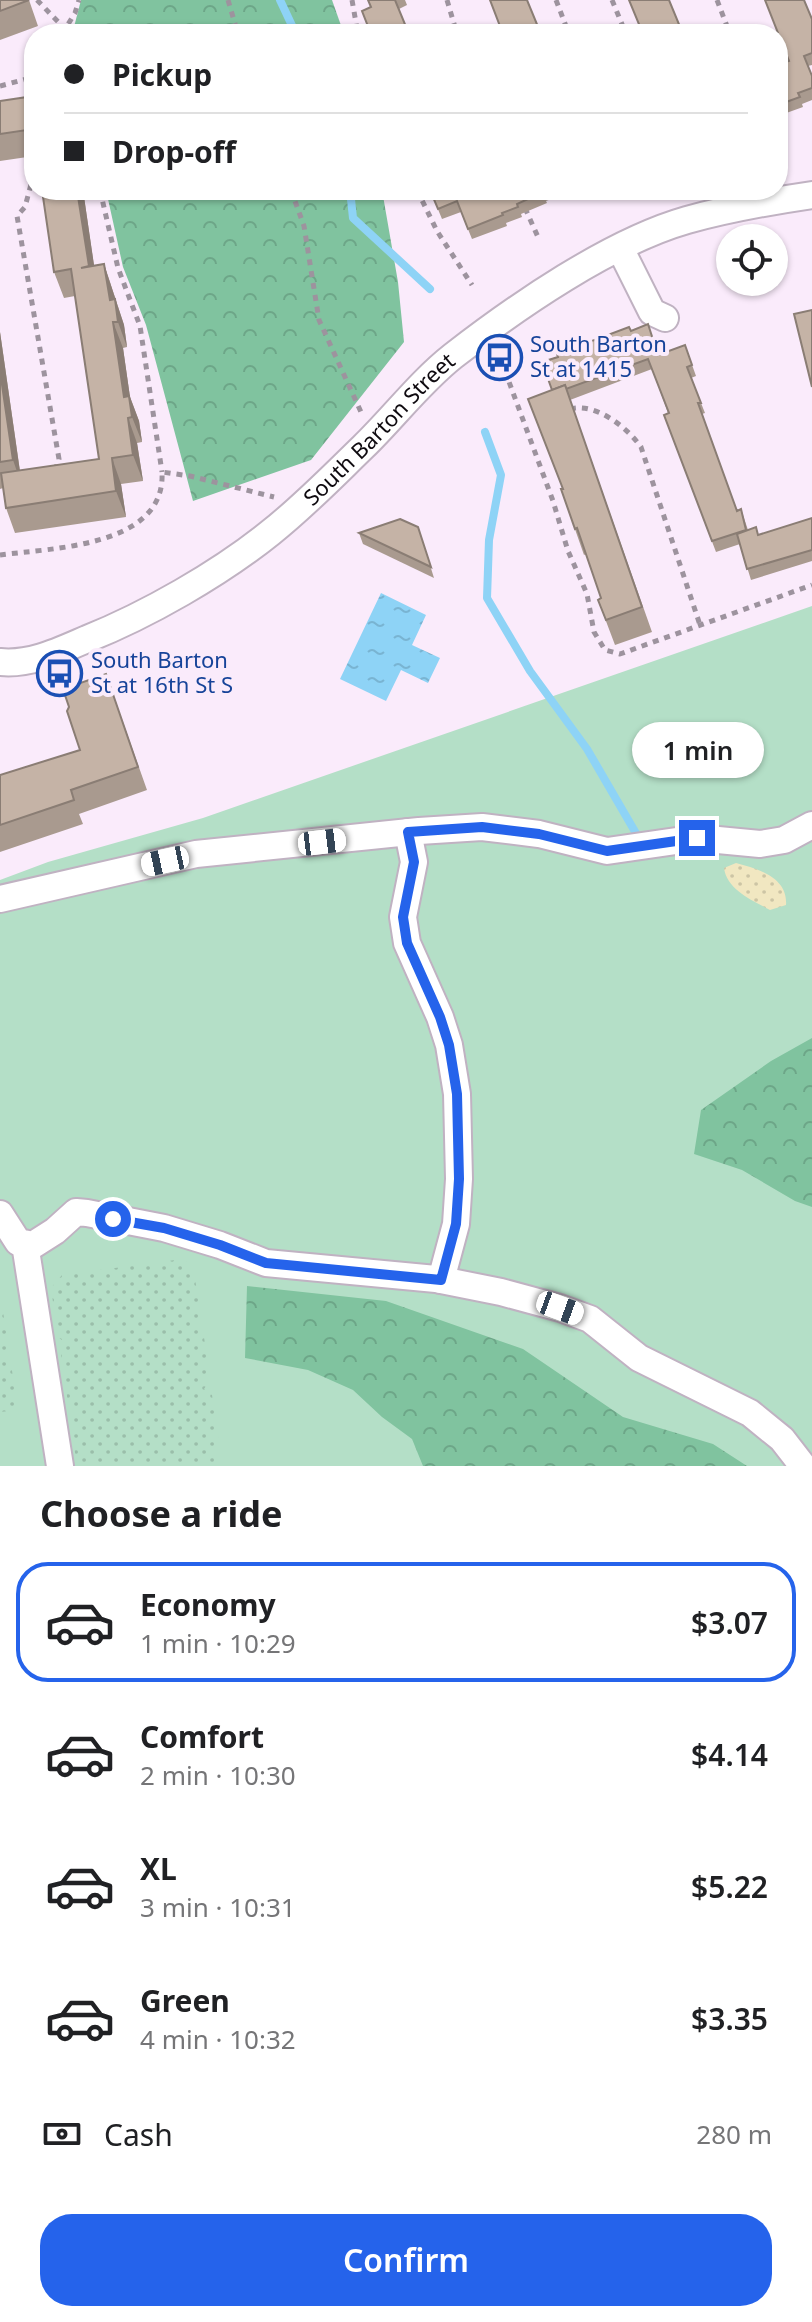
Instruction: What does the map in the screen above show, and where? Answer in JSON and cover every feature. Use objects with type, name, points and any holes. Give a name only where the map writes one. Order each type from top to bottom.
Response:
[{"type":"street","name":"South Barton Street","points":[[788,198],[812,195]]},
{"type":"street","name":"South Barton Street","points":[[0,662],[18,663],[44,657],[114,629],[205,577],[270,533],[364,446],[450,358],[527,302],[620,248],[686,220],[778,200]]},
{"type":"street","points":[[620,248],[652,312],[665,318]]},
{"type":"street","points":[[0,899],[196,854],[408,832],[482,827],[539,834],[607,851],[697,838],[760,844],[784,840],[812,825]]},
{"type":"street","points":[[408,832],[414,862],[403,917],[407,943],[440,1017],[449,1045],[457,1094],[459,1179],[456,1224],[441,1280]]},
{"type":"street","points":[[0,1214],[18,1242],[25,1244],[33,1245],[76,1212],[87,1213],[164,1228],[266,1263],[441,1280],[501,1292],[590,1319],[639,1358],[750,1413],[782,1439],[803,1466]]},
{"type":"street","points":[[25,1244],[60,1466]]},
{"type":"path","points":[[37,0],[57,24]]},
{"type":"path","points":[[69,24],[79,0]]},
{"type":"path","points":[[228,0],[235,24]]},
{"type":"path","points":[[352,0],[356,24]]},
{"type":"path","points":[[447,0],[454,24]]},
{"type":"path","points":[[556,0],[565,24]]},
{"type":"path","points":[[612,0],[622,24]]},
{"type":"path","points":[[717,0],[726,24]]},
{"type":"path","points":[[0,86],[24,80]]},
{"type":"path","points":[[27,200],[17,216],[59,459],[53,477]]},
{"type":"path","points":[[0,555],[101,541],[122,533],[155,504],[163,487],[140,326],[118,268],[102,200]]},
{"type":"path","points":[[295,200],[304,226],[319,320],[362,413]]},
{"type":"path","points":[[422,200],[437,231],[472,285]]},
{"type":"path","points":[[523,202],[538,237]]},
{"type":"path","points":[[505,371],[568,551],[587,594],[594,632],[605,650],[620,654],[812,585]]},
{"type":"path","points":[[566,411],[579,406],[595,410],[633,435],[641,447],[700,625]]},
{"type":"path","points":[[522,415],[534,410]]},
{"type":"path","points":[[162,472],[275,497]]},
{"type":"green space","points":[[81,0],[332,0],[340,24],[75,24]]},
{"type":"green space","points":[[108,200],[384,200],[398,282],[404,342],[311,460],[193,501],[146,325],[123,267]]},
{"type":"green space","points":[[812,606],[812,1466],[0,1466],[0,880],[48,862],[203,818]]},
{"type":"green space","points":[[812,1038],[812,1207],[795,1201],[742,1170],[694,1154],[701,1110],[771,1061]]},
{"type":"green space","points":[[183,1259],[193,1267],[201,1315],[195,1324],[203,1330],[210,1380],[204,1389],[212,1395],[219,1443],[213,1453],[222,1459],[223,1466],[77,1466],[70,1419],[76,1409],[68,1403],[61,1354],[67,1344],[58,1337],[51,1288],[62,1275]]},
{"type":"green space","points":[[247,1286],[386,1301],[523,1349],[623,1417],[713,1444],[747,1466],[423,1466],[412,1439],[353,1390],[308,1370],[245,1358]]},
{"type":"green space","points":[[0,1292],[18,1410],[0,1412]]},
{"type":"sand","points":[[736,863],[777,881],[786,905],[770,910],[735,888],[724,868]]},
{"type":"water","points":[[381,593],[426,615],[412,645],[440,658],[428,683],[401,670],[386,701],[340,679]]},
{"type":"building","points":[[0,0],[29,0],[0,11]]},
{"type":"building","points":[[368,0],[395,0],[405,24],[367,24],[362,11],[371,7]]},
{"type":"building","points":[[490,0],[527,0],[537,24],[499,24]]},
{"type":"building","points":[[629,0],[669,0],[679,24],[639,24]]},
{"type":"building","points":[[765,0],[804,0],[812,19],[812,53],[804,56],[812,76],[812,88],[798,93],[800,97],[788,101],[788,24],[774,24]]},
{"type":"building","points":[[24,97],[24,130],[0,134],[0,101]]},
{"type":"building","points":[[43,200],[79,200],[89,266],[81,268],[104,264],[110,300],[115,299],[118,322],[113,322],[124,397],[129,396],[132,417],[128,418],[133,455],[112,458],[116,491],[6,508],[1,473],[99,459],[71,269],[54,272]]},
{"type":"building","points":[[434,200],[526,200],[503,215],[468,229],[457,201],[438,209]]},
{"type":"building","points":[[812,310],[812,387],[794,314]]},
{"type":"building","points":[[648,324],[658,355],[685,345],[692,365],[687,367],[701,403],[698,403],[737,511],[741,509],[746,530],[712,541],[664,415],[669,413],[648,359],[566,389],[565,385],[552,390],[542,362],[629,327],[631,331]]},
{"type":"building","points":[[0,371],[13,460],[0,462]]},
{"type":"building","points":[[565,385],[642,607],[606,620],[577,528],[528,399]]},
{"type":"building","points":[[812,518],[812,550],[747,569],[737,534],[756,527],[758,535]]},
{"type":"building","points":[[400,519],[418,527],[431,567],[359,533]]},
{"type":"building","points":[[106,674],[138,767],[71,790],[74,800],[0,825],[0,775],[80,750],[63,689]]},
{"type":"waterway","points":[[280,0],[291,24]]},
{"type":"waterway","points":[[351,200],[353,218],[430,289]]},
{"type":"waterway","points":[[485,432],[501,475],[489,540],[487,598],[530,671],[587,749],[637,835]]},
{"type":"place","name":"South Barton St at 1415","points":[[499,357]]},
{"type":"place","name":"South Barton St at 16th St S","points":[[60,673]]},
{"type":"route","points":[[113,1219],[164,1228],[266,1263],[441,1280],[456,1224],[459,1179],[457,1094],[449,1045],[440,1017],[407,943],[403,917],[414,862],[408,832],[482,827],[539,834],[607,851],[697,838]]}]
